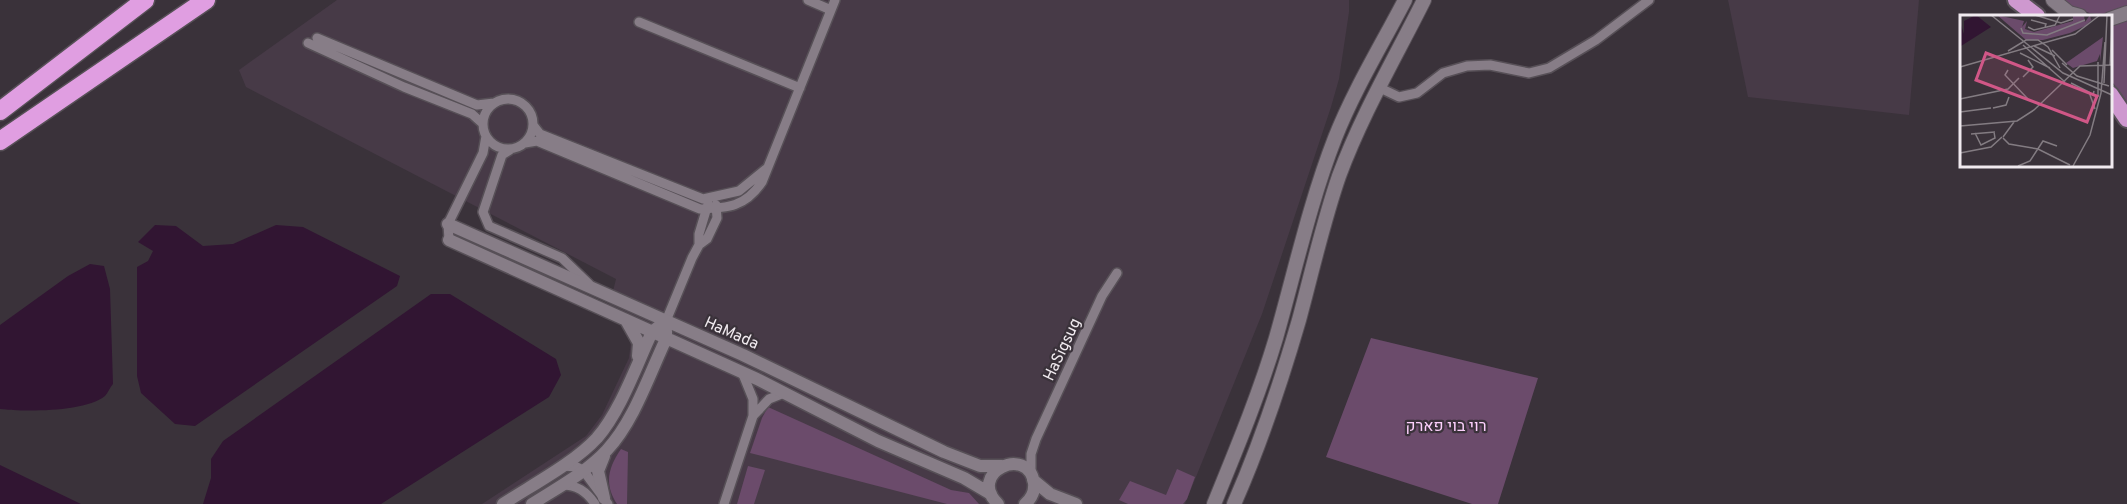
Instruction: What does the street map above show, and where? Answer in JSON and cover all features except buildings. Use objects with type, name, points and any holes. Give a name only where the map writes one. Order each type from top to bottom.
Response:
[{"type":"highway","points":[[0,102],[125,0]]},
{"type":"highway","points":[[0,111],[145,0]]},
{"type":"highway","points":[[0,142],[187,0]]},
{"type":"highway","points":[[0,142],[206,0]]},
{"type":"highway","points":[[2016,0],[2036,15]]},
{"type":"highway","points":[[2112,97],[2127,119]]},
{"type":"main road","points":[[1234,504],[1252,460],[1291,345],[1338,178],[1356,132],[1424,0]]},
{"type":"main road","points":[[1413,21],[1430,0]]},
{"type":"main road","points":[[2053,0],[2069,13],[2076,15]]},
{"type":"main road","points":[[1214,504],[1268,361],[1331,149],[1351,100],[1401,4]]},
{"type":"main road","points":[[2112,18],[2127,13]]},
{"type":"street","points":[[808,0],[831,10]]},
{"type":"street","points":[[593,288],[562,258],[489,226],[483,212],[502,155],[525,143],[537,141],[700,209],[743,202],[756,190],[768,168],[835,0]]},
{"type":"street","points":[[1378,87],[1399,97],[1417,93],[1443,73],[1467,66],[1490,65],[1529,73],[1549,68],[1596,40],[1649,0]]},
{"type":"street","points":[[639,22],[800,88]]},
{"type":"street","points":[[510,150],[493,145],[486,136],[482,123],[472,114],[404,87],[313,40],[477,105],[510,99],[518,101],[530,112],[533,125],[540,134],[703,199],[739,191],[768,168]]},
{"type":"street","points":[[482,123],[488,109],[494,103]]},
{"type":"street","points":[[525,143],[533,125]]},
{"type":"street","points":[[449,240],[448,224],[483,153],[486,136]]},
{"type":"street","points":[[603,502],[598,471],[606,452],[628,420],[666,339],[666,321],[699,245],[699,234],[706,208],[712,197]]},
{"type":"street","points":[[699,245],[707,239],[717,218],[717,208],[712,197]]},
{"type":"street","name":"HaMada","points":[[448,224],[743,355],[944,452],[980,466],[1007,465]]},
{"type":"street","name":"HaMada","points":[[449,240],[742,372],[878,441],[964,478],[994,500]]},
{"type":"street","name":"HaSigsug","points":[[1032,477],[1031,454],[1036,439],[1102,296],[1117,273]]},
{"type":"street","points":[[625,319],[639,343],[637,364]]},
{"type":"street","points":[[503,504],[586,449],[604,429],[611,419],[652,332],[666,321]]},
{"type":"street","points":[[653,366],[668,351],[683,346]]},
{"type":"street","points":[[724,504],[753,416],[753,399],[742,372]]},
{"type":"street","points":[[753,416],[769,399],[784,393]]},
{"type":"street","name":"HaSigsug","points":[[1007,465],[1025,454],[1036,439]]},
{"type":"street","points":[[532,504],[606,452]]},
{"type":"street","points":[[994,500],[989,488],[992,475],[1007,465],[1022,466],[1050,494],[1076,504]]},
{"type":"street","points":[[561,466],[583,470],[603,502]]},
{"type":"street","points":[[1025,504],[1034,492],[1032,477]]},
{"type":"street","points":[[562,485],[582,489],[603,502]]},
{"type":"shaded area","points":[[337,0],[1349,0],[1349,12],[1339,79],[1331,107],[1262,314],[1185,504],[482,504],[586,436],[602,415],[629,358],[631,341],[623,325],[607,316],[616,279],[246,87],[239,70]]},
{"type":"shaded area","points":[[1728,0],[1919,0],[1909,115],[1748,97]]},
{"type":"shaded area","points":[[155,225],[176,226],[203,246],[233,244],[276,225],[303,227],[400,276],[397,286],[195,426],[175,424],[141,393],[137,376],[137,267],[148,261],[153,251],[138,242]]},
{"type":"shaded area","points":[[90,264],[104,266],[110,289],[113,384],[105,396],[84,405],[54,410],[0,409],[0,325],[68,276]]},
{"type":"shaded area","points":[[431,294],[450,294],[556,359],[561,375],[549,397],[381,504],[203,504],[211,478],[211,459],[223,441]]},
{"type":"shaded area","points":[[0,465],[81,504],[0,504]]},
{"type":"green space","points":[[2061,0],[2127,0],[2127,8],[2109,13],[2092,13],[2076,9]]},
{"type":"green space","points":[[2127,19],[2127,103],[2112,81],[2112,23]]},
{"type":"green space","name":"רוי בוי פארק","points":[[1371,338],[1538,378],[1498,504],[1472,504],[1326,457]]},
{"type":"green space","points":[[768,407],[951,490],[969,493],[979,504],[947,504],[750,453]]},
{"type":"green space","points":[[621,449],[628,452],[627,504],[617,504],[609,483],[613,463]]},
{"type":"green space","points":[[748,466],[765,470],[754,504],[737,504]]},
{"type":"green space","points":[[1177,469],[1195,477],[1183,504],[1128,504],[1119,500],[1130,481],[1166,495]]}]
